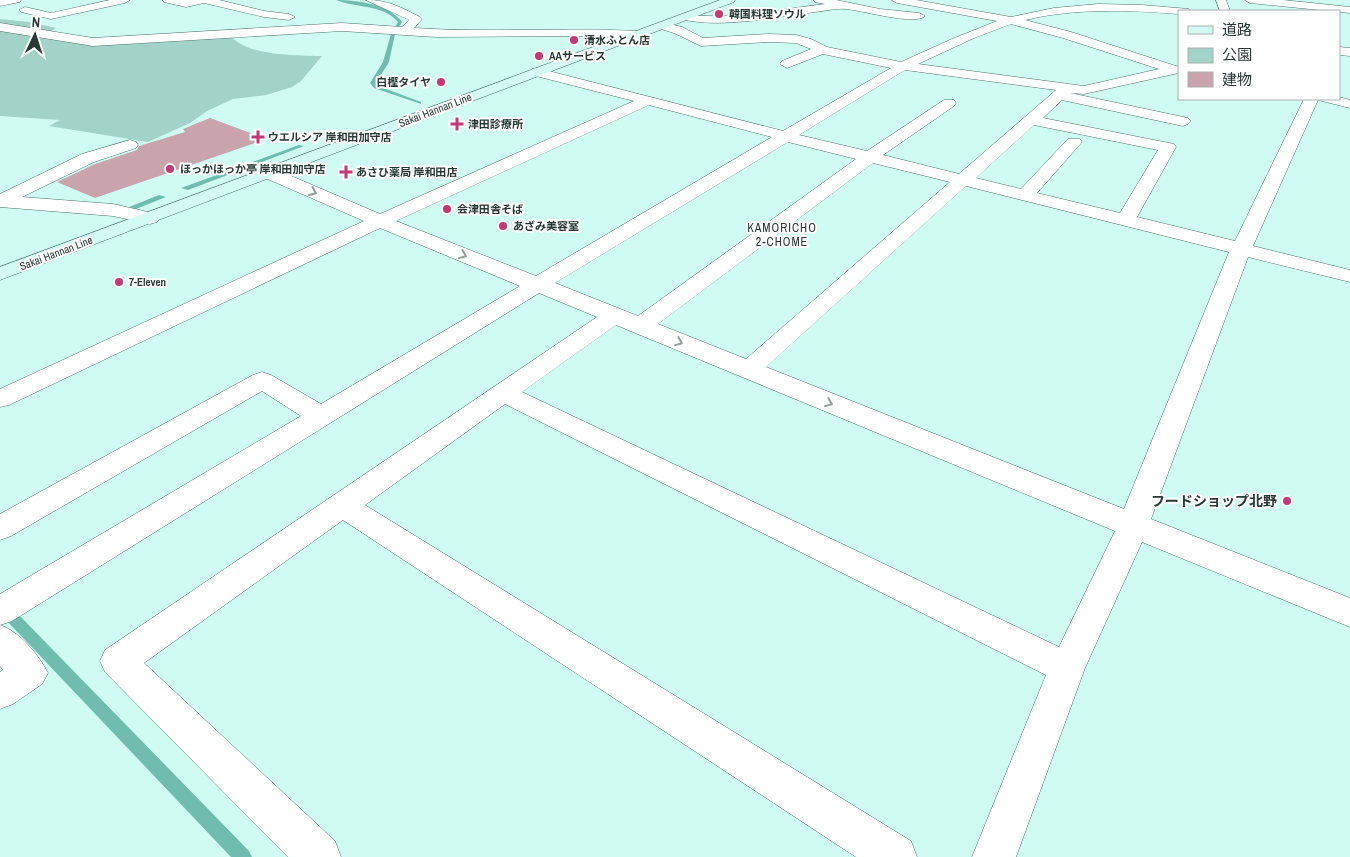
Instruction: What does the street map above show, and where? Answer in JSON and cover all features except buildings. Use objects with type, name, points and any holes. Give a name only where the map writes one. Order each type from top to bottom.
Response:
[{"type":"main road","name":"Sakai Hannan Line","points":[[0,274],[730,0]]},
{"type":"street","points":[[0,3],[16,0]]},
{"type":"street","points":[[26,10],[51,16],[125,0]]},
{"type":"street","points":[[168,0],[186,4],[204,0],[264,14],[303,18]]},
{"type":"street","points":[[370,0],[388,5],[416,19],[405,31]]},
{"type":"street","points":[[819,0],[897,14],[1009,21]]},
{"type":"street","points":[[897,0],[1009,21],[1067,35],[1176,70]]},
{"type":"street","points":[[1250,0],[1306,10]]},
{"type":"street","points":[[0,10],[11,13],[52,4]]},
{"type":"street","points":[[685,17],[701,20],[723,19],[844,6]]},
{"type":"street","points":[[0,611],[537,285],[903,66],[960,39],[1009,21],[1044,13],[1112,7],[1178,10]]},
{"type":"street","points":[[662,26],[678,30],[701,42],[782,38],[807,42],[823,50],[903,66],[1062,92],[1183,121]]},
{"type":"street","points":[[0,28],[94,42],[342,27],[499,34],[586,32],[637,35]]},
{"type":"street","points":[[750,53],[782,38]]},
{"type":"street","points":[[796,62],[807,54],[823,50]]},
{"type":"street","points":[[748,370],[1062,92],[1084,90],[1176,70]]},
{"type":"street","points":[[537,72],[785,136],[1026,194],[1350,276]]},
{"type":"street","points":[[0,399],[380,221],[649,100]]},
{"type":"street","points":[[994,857],[1067,668],[1133,526],[1241,249],[1311,100]]},
{"type":"street","points":[[319,857],[118,660],[503,392],[627,321],[949,103]]},
{"type":"street","points":[[1031,120],[1168,147],[1126,219]]},
{"type":"street","points":[[1026,194],[1074,142]]},
{"type":"street","points":[[0,201],[88,158],[130,145]]},
{"type":"street","points":[[269,173],[537,285],[1350,613]]},
{"type":"street","points":[[0,201],[113,210],[150,218]]},
{"type":"street","points":[[0,528],[262,380],[321,416]]},
{"type":"street","points":[[503,392],[1067,668]]},
{"type":"street","points":[[342,505],[896,857]]},
{"type":"street","points":[[0,640],[29,673],[0,692]]},
{"type":"green space","points":[[0,19],[29,22],[56,28],[50,32],[86,43],[235,33],[233,38],[240,44],[250,48],[288,55],[322,56],[301,81],[292,87],[266,95],[233,99],[207,111],[190,123],[148,142],[49,126],[60,120],[0,116]]},
{"type":"waterway","points":[[338,0],[390,13],[400,22],[395,29]]},
{"type":"waterway","points":[[393,34],[386,62],[373,83],[376,87],[419,103]]},
{"type":"waterway","points":[[185,188],[301,146]]},
{"type":"waterway","points":[[133,207],[162,197]]},
{"type":"waterway","points":[[12,617],[243,857]]},
{"type":"place","name":"韓国料理ソウル","points":[[719,14]]},
{"type":"place","name":"清水ふとん店","points":[[574,40]]},
{"type":"place","name":"AAサービス","points":[[539,56]]},
{"type":"place","name":"白樫タイヤ","points":[[441,82]]},
{"type":"place","name":"津田診療所","points":[[457,124]]},
{"type":"place","name":"ウエルシア 岸和田加守店","points":[[258,137]]},
{"type":"place","name":"ほっかほっか亭 岸和田加守店","points":[[170,169]]},
{"type":"place","name":"あさひ薬局 岸和田店","points":[[346,172]]},
{"type":"place","name":"会津田舎そば","points":[[447,209]]},
{"type":"place","name":"あざみ美容室","points":[[503,226]]},
{"type":"place","name":"7-Eleven","points":[[119,282]]},
{"type":"place","name":"フードショップ北野","points":[[1287,501]]},
{"type":"district","name":"KAMORICHO 2-CHOME","points":[[782,235]]}]
